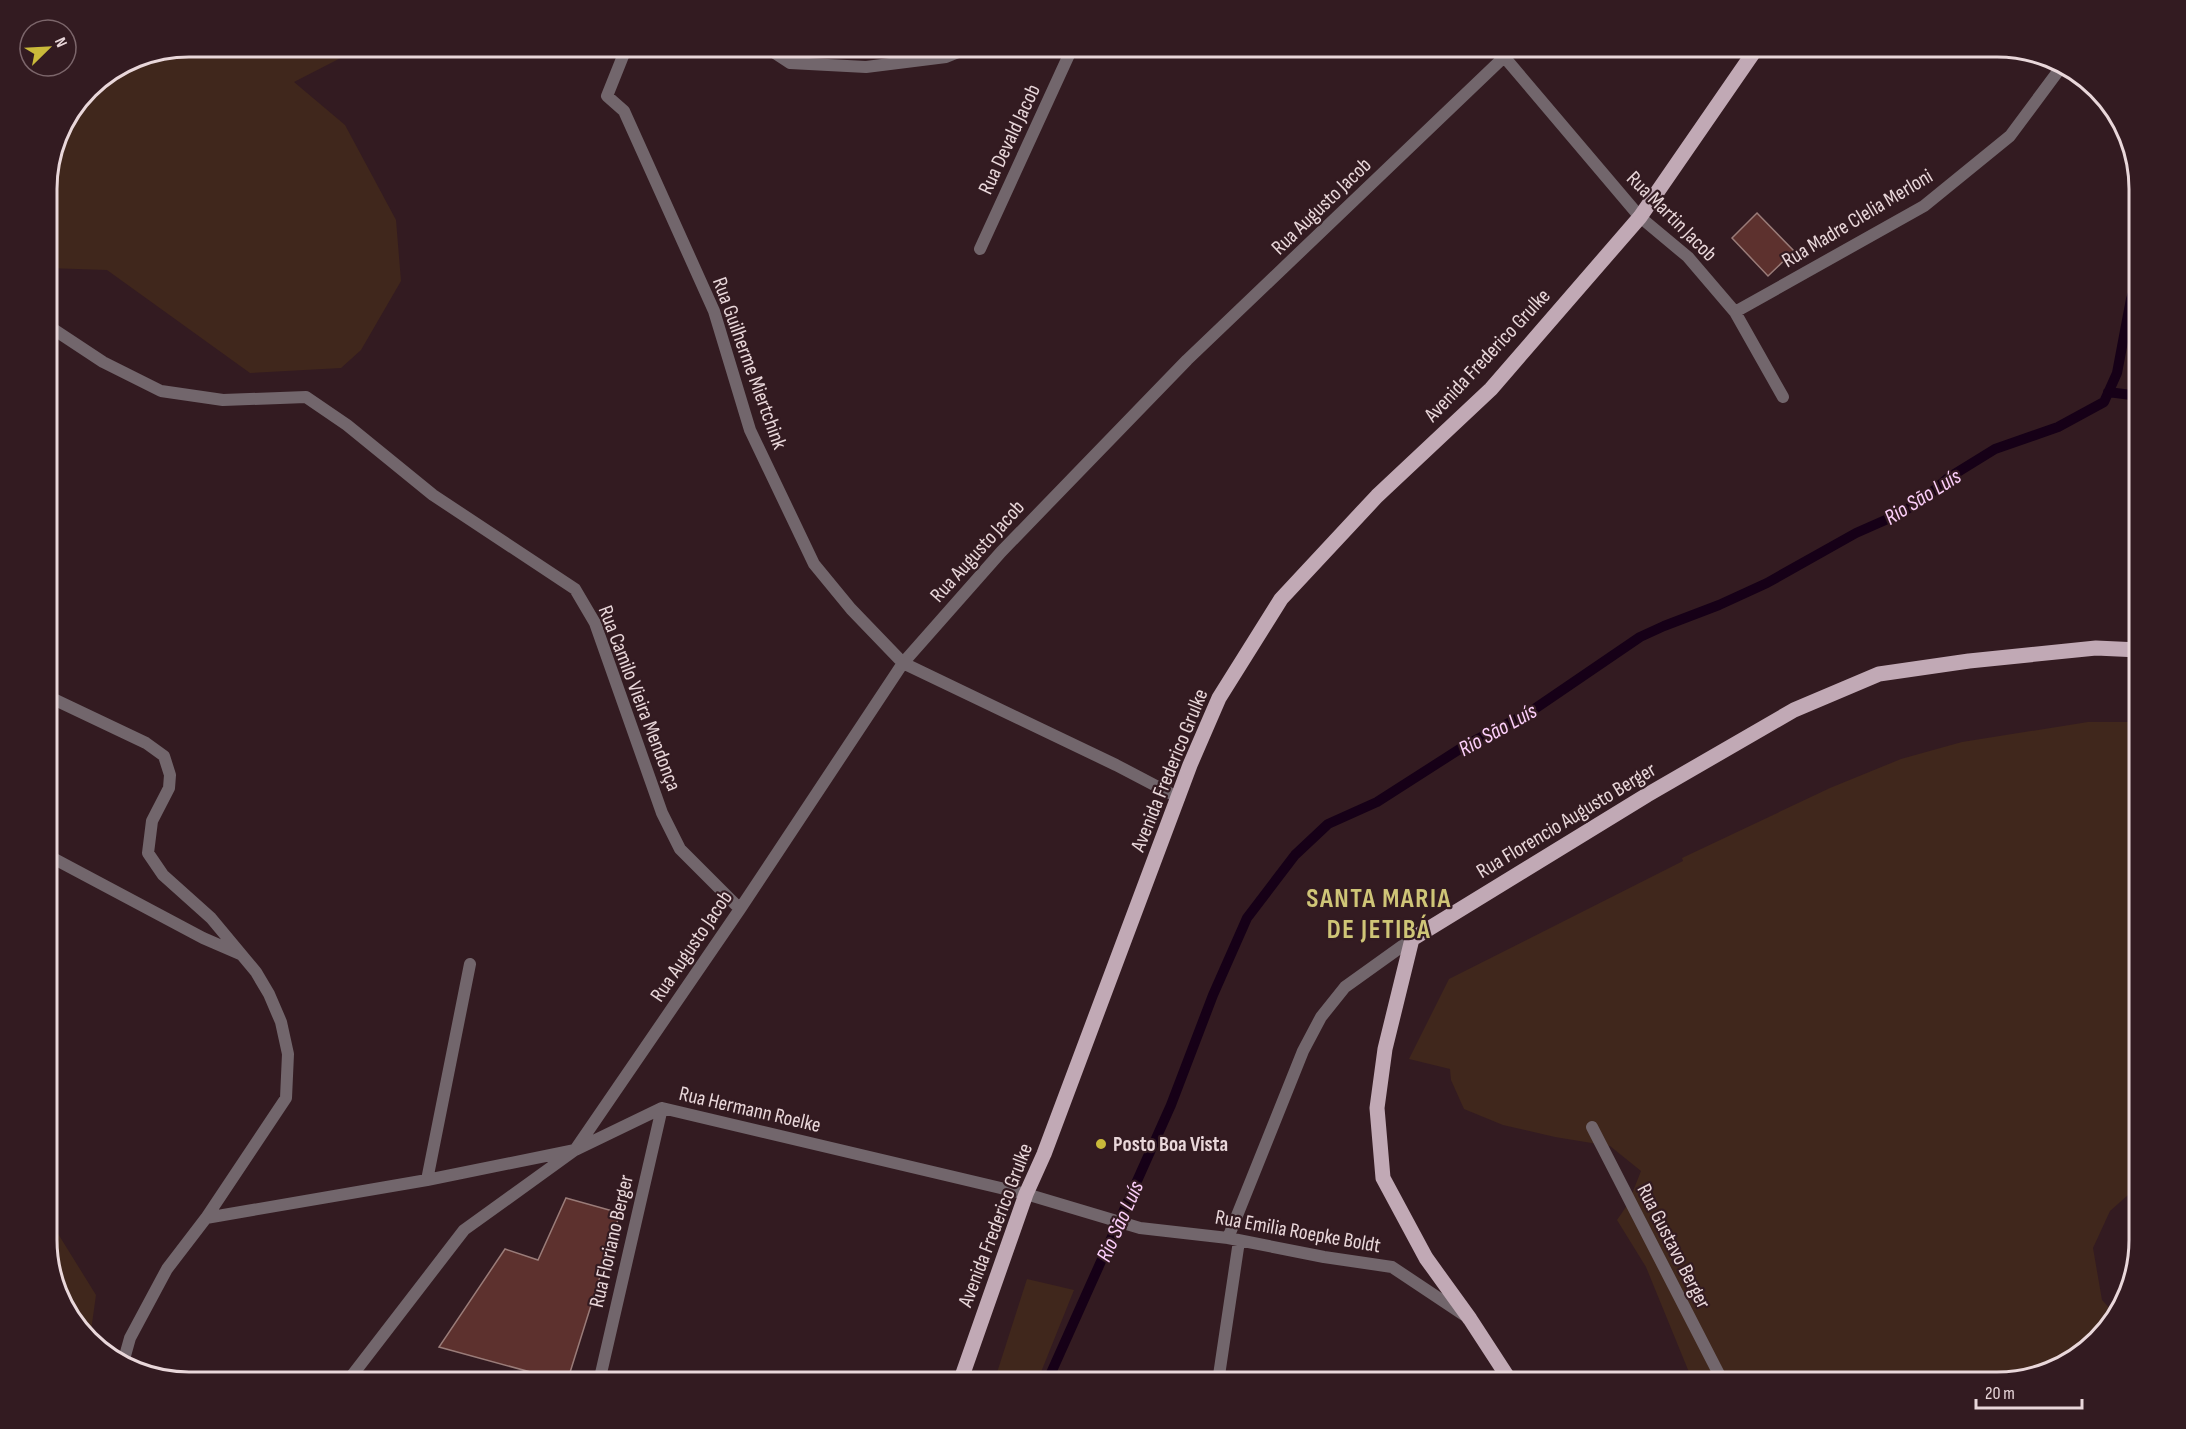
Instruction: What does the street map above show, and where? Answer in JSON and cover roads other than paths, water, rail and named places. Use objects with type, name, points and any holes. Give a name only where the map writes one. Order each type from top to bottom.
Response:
[{"type":"main road","name":"Avenida Frederico Grulke","points":[[964,1372],[1026,1194],[1044,1154],[1190,765],[1219,698],[1281,599],[1377,496],[1491,389],[1640,217],[1750,57]]},
{"type":"main road","name":"Rua Florencio Augusto Berger","points":[[1412,939],[1647,795],[1784,716],[1879,674],[1969,661],[2096,648],[2129,650]]},
{"type":"main road","points":[[1412,939],[1385,1049],[1377,1108],[1383,1178],[1426,1258],[1470,1319],[1504,1372]]},
{"type":"street","name":"Rua Guilherme Miertchink","points":[[623,57],[607,96],[624,111],[714,311],[750,430],[814,564],[851,609],[903,663],[1116,765],[1179,798]]},
{"type":"street","points":[[781,57],[790,63],[866,67],[946,57]]},
{"type":"street","name":"Rua Devald Jacob","points":[[980,249],[1068,57]]},
{"type":"street","name":"Rua Martin Jacob","points":[[1503,58],[1640,217],[1688,257],[1735,312],[1783,397]]},
{"type":"street","name":"Rua Augusto Jacob","points":[[575,1150],[740,909],[903,663],[1001,552],[1187,360],[1503,58]]},
{"type":"street","name":"Rua Madre Clelia Merloni","points":[[1735,312],[1924,206],[2010,136],[2058,72]]},
{"type":"street","name":"Rua Camilo Vieira Mendonça","points":[[57,332],[103,362],[161,391],[223,400],[306,397],[347,425],[433,495],[575,589],[595,623],[662,813],[680,849],[740,909]]},
{"type":"street","points":[[57,701],[146,743],[164,756],[170,782],[152,821],[148,853],[163,875],[211,918],[244,956],[269,994],[281,1022],[288,1054],[286,1098],[206,1218],[167,1269],[130,1338],[125,1355]]},
{"type":"street","points":[[57,860],[202,938],[244,956]]},
{"type":"street","points":[[1219,1372],[1233,1240],[1303,1051],[1321,1017],[1345,987],[1412,939]]},
{"type":"street","points":[[427,1180],[471,964]]},
{"type":"street","name":"Rua Hermann Roelke","points":[[206,1218],[427,1180],[575,1150],[662,1108],[1026,1194],[1077,1211]]},
{"type":"street","name":"Rua Floriano Berger","points":[[602,1372],[662,1108]]},
{"type":"street","name":"Rua Gustavo Berger","points":[[1592,1127],[1717,1372]]},
{"type":"street","points":[[356,1372],[464,1230],[575,1150]]},
{"type":"street","name":"Rua Emilia Roepke Boldt","points":[[1077,1211],[1140,1228],[1233,1240],[1392,1267],[1470,1319]]},
{"type":"waterway","name":"Rio São Luís","points":[[1051,1372],[1171,1105],[1213,995],[1247,918],[1295,855],[1328,824],[1377,802],[1466,745],[1530,712],[1640,637],[1767,583],[1856,533],[1899,514],[1925,498],[1948,478],[1995,449],[2058,427],[2104,402],[2117,373],[2129,310]]},
{"type":"waterway","points":[[2108,392],[2129,395]]},
{"type":"place","name":"Posto Boa Vista","points":[[1101,1144]]},
{"type":"district","name":"SANTA MARIA DE JETIBÁ","points":[[1379,914]]}]
